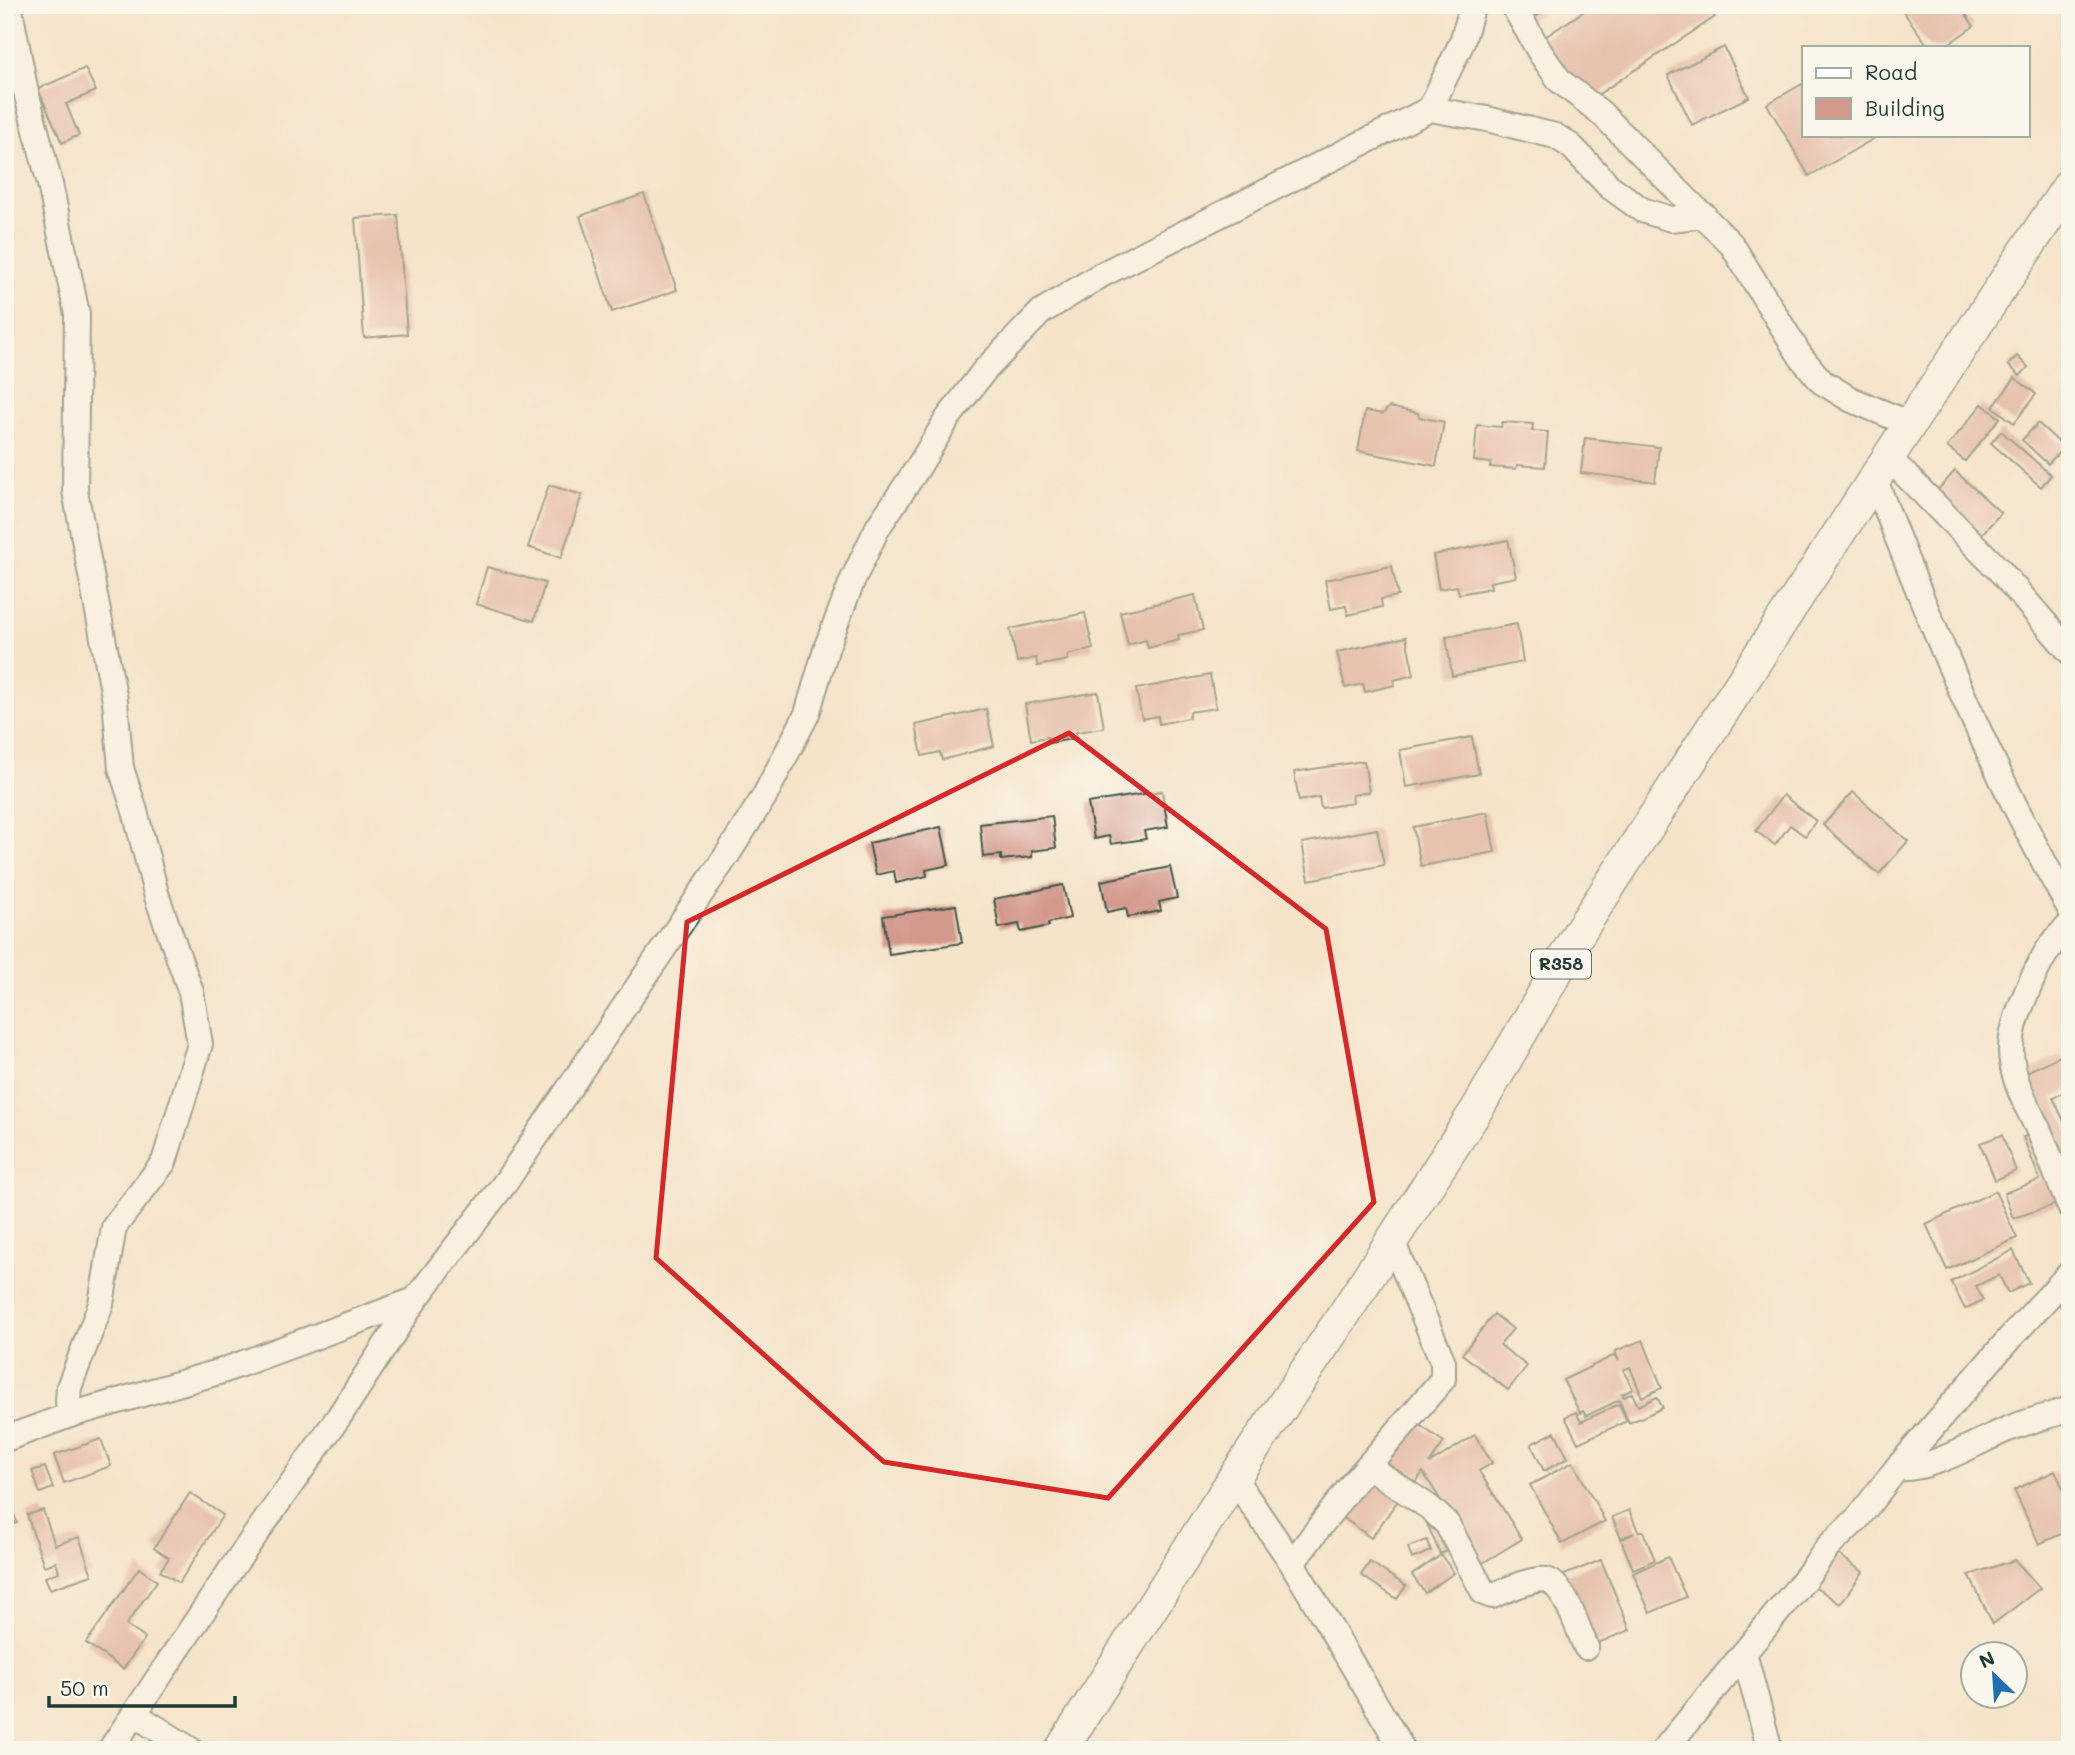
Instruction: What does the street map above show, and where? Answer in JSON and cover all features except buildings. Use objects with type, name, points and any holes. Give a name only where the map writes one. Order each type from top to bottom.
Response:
[{"type":"main road","name":"R358","points":[[1061,1750],[1234,1479],[1479,1106],[1578,934],[1910,424],[2070,184]]},
{"type":"street","points":[[9,5],[25,89],[50,184],[77,314],[75,491],[115,701],[121,768],[157,897],[191,992],[200,1044],[172,1143],[164,1162],[114,1227],[101,1304],[69,1387],[70,1415]]},
{"type":"street","points":[[1430,109],[1462,42],[1473,5]]},
{"type":"street","points":[[1513,5],[1560,81],[1601,113],[1732,245],[1801,357],[1822,382],[1850,399],[1910,424]]},
{"type":"street","points":[[110,1750],[232,1568],[341,1415],[415,1300],[505,1182],[764,797],[807,714],[827,646],[853,579],[878,527],[948,418],[984,371],[1041,312],[1101,275],[1430,109],[1487,119],[1555,136],[1571,146],[1609,186],[1642,210],[1671,219],[1704,215]]},
{"type":"street","points":[[1882,469],[2001,572],[2070,652]]},
{"type":"street","points":[[1882,469],[1923,605],[2035,848],[2070,909]]},
{"type":"street","points":[[2070,925],[2057,936],[2040,961],[2017,1020],[2011,1051],[2016,1077],[2028,1110],[2070,1207]]},
{"type":"street","points":[[1292,1563],[1368,1466],[1443,1379],[1443,1362],[1392,1241]]},
{"type":"street","points":[[1664,1750],[1805,1579],[1828,1547],[1858,1518],[1897,1468],[2070,1273]]},
{"type":"street","points":[[5,1439],[70,1415],[222,1371],[415,1300]]},
{"type":"street","points":[[1897,1468],[1907,1469],[1931,1463],[2009,1429],[2070,1409]]},
{"type":"street","points":[[1368,1466],[1430,1508],[1447,1524],[1484,1593],[1492,1595],[1538,1579],[1548,1580],[1558,1588],[1586,1647]]},
{"type":"street","points":[[1234,1479],[1292,1563],[1403,1750]]},
{"type":"street","points":[[1744,1653],[1770,1750]]},
{"type":"street","points":[[134,1714],[191,1750]]},
{"type":"highlighted area","points":[[1069,733],[1326,929],[1374,1202],[1108,1498],[884,1462],[656,1258],[687,922]]}]
